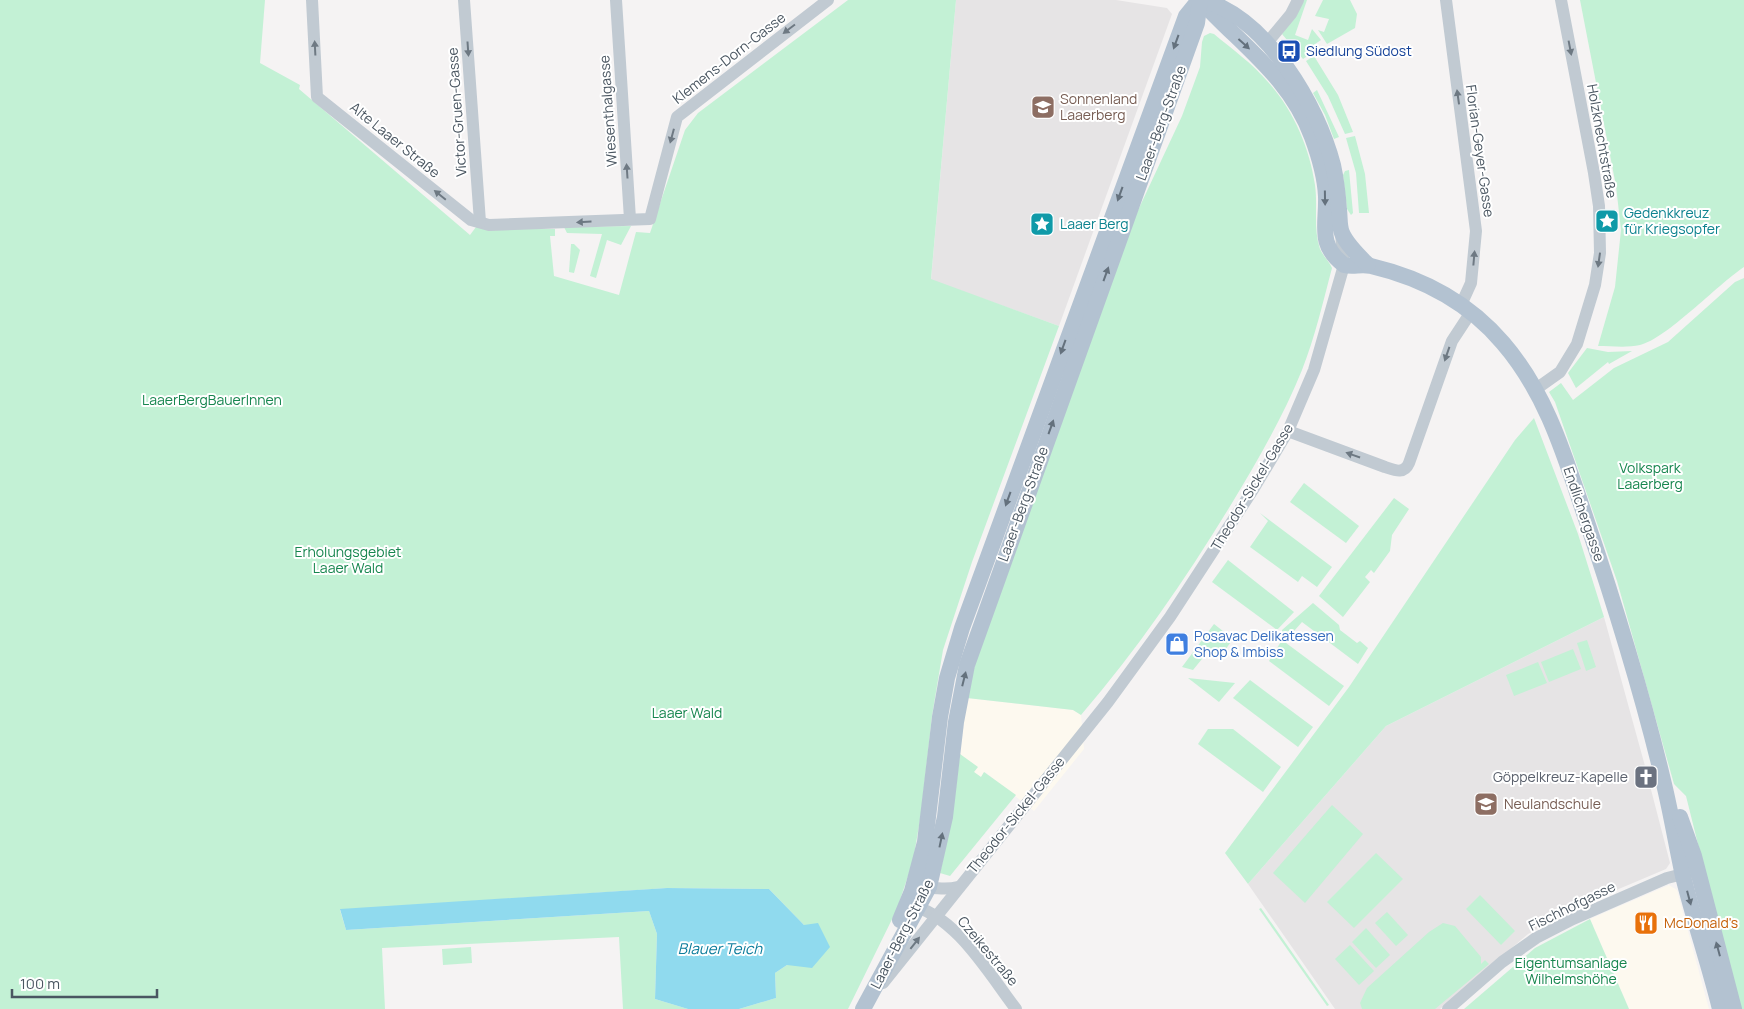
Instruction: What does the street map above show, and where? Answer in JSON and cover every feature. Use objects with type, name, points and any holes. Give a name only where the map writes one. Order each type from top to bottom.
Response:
[{"type":"main road","points":[[1200,0],[1217,5],[1235,16],[1267,43],[1281,60],[1310,104],[1335,175],[1341,232]]},
{"type":"main road","points":[[1200,0],[1264,62],[1289,93],[1302,115],[1311,135],[1324,177],[1327,246],[1331,253],[1344,265]]},
{"type":"main road","name":"Laaer-Berg-Straße","points":[[1200,0],[1186,16],[962,628],[947,678],[940,716],[930,814],[912,901],[863,1009],[912,901],[929,887],[946,817],[961,690],[970,656],[1197,23],[1200,0]]},
{"type":"main road","name":"Endlichergasse","points":[[1341,232],[1352,248],[1368,265]]},
{"type":"main road","name":"Endlichergasse","points":[[1344,265],[1368,265],[1414,280],[1466,308],[1503,342],[1536,389],[1552,422],[1606,577],[1663,779],[1679,851],[1690,872]]},
{"type":"main road","points":[[1663,779],[1681,818],[1690,872],[1720,1009]]},
{"type":"main road","points":[[1690,872],[1734,1009]]},
{"type":"street","name":"Alte Laaer Straße","points":[[312,0],[317,97],[471,220],[480,222]]},
{"type":"street","name":"Victor-Gruen-Gasse","points":[[464,0],[480,222]]},
{"type":"street","name":"Wiesenthalgasse","points":[[616,0],[630,219]]},
{"type":"street","name":"Klemens-Dorn-Gasse","points":[[480,222],[489,225],[650,219],[677,117],[828,0]]},
{"type":"street","points":[[1267,43],[1291,14],[1298,0]]},
{"type":"street","name":"Florian-Geyer-Gasse","points":[[1288,430],[1399,472],[1405,469],[1409,463],[1452,341],[1466,308],[1471,282],[1476,231],[1446,0]]},
{"type":"street","name":"Holzknechtstraße","points":[[1536,389],[1560,372],[1577,344],[1595,285],[1600,253],[1599,206],[1594,173],[1561,0]]},
{"type":"street","points":[[1341,232],[1344,265]]},
{"type":"street","name":"Theodor-Sickel-Gasse","points":[[863,1009],[958,887],[1103,708],[1170,617],[1246,501],[1288,430],[1314,370],[1344,265]]},
{"type":"street","name":"Fischhofgasse","points":[[1448,1009],[1502,962],[1536,938],[1588,913],[1690,872]]},
{"type":"street","name":"Theodor-Sickel-Gasse","points":[[929,887],[945,891],[958,887]]},
{"type":"street","name":"Czeikestraße","points":[[912,901],[936,916],[965,943],[1016,1009]]},
{"type":"shaded area","name":"Sonnenland Laaerberg","points":[[956,0],[1116,0],[1167,8],[1172,14],[1059,326],[931,280]]},
{"type":"shaded area","name":"Neulandschule","points":[[1604,617],[1645,766],[1647,775],[1644,776],[1645,779],[1648,778],[1670,863],[1666,869],[1588,902],[1528,934],[1440,1009],[1335,1009],[1248,884],[1386,726]]},
{"type":"shaded area","points":[[967,698],[1073,710],[1081,715],[1084,749],[1034,811],[985,772],[981,777],[974,772],[960,754]]},
{"type":"shaded area","points":[[1669,885],[1677,890],[1709,1009],[1629,1009],[1590,919]]},
{"type":"green space","name":"Erholungsgebiet Laaer Wald","points":[[0,0],[265,0],[260,63],[300,85],[299,89],[470,235],[476,227],[493,229],[555,229],[555,236],[550,236],[554,276],[619,295],[636,232],[650,233],[685,130],[698,113],[848,0],[956,0],[931,279],[1059,326],[972,562],[943,650],[932,716],[921,814],[913,861],[897,909],[848,1009],[739,1009],[776,998],[775,973],[787,965],[804,925],[769,889],[667,888],[340,910],[346,930],[649,911],[657,934],[655,999],[688,1009],[623,1009],[619,937],[382,948],[385,1009],[0,1009]]},
{"type":"green space","points":[[1301,0],[1307,0],[1295,35],[1308,40],[1312,29],[1321,40],[1309,48],[1312,53],[1303,59],[1282,34]]},
{"type":"green space","points":[[1323,0],[1350,0],[1357,14],[1355,28],[1327,44],[1318,30],[1324,32],[1329,19],[1315,16]]},
{"type":"green space","points":[[1580,0],[1744,0],[1744,267],[1663,333],[1651,341],[1635,346],[1598,346],[1615,287],[1621,230],[1616,186]]},
{"type":"green space","points":[[1210,33],[1214,34],[1262,75],[1285,104],[1305,144],[1315,185],[1318,241],[1321,252],[1332,268],[1307,358],[1287,405],[1270,438],[1215,531],[1142,639],[1081,715],[1073,710],[967,698],[975,664],[1133,221],[1182,116],[1200,67],[1204,36]]},
{"type":"green space","points":[[1314,56],[1338,95],[1353,132],[1345,134],[1328,96],[1306,61]]},
{"type":"green space","points":[[1317,90],[1339,137],[1334,139],[1325,115],[1313,93]]},
{"type":"green space","points":[[1355,136],[1365,174],[1369,213],[1359,213],[1356,173],[1346,138]]},
{"type":"green space","points":[[1349,170],[1353,213],[1351,215],[1347,209],[1343,175],[1345,171]]},
{"type":"green space","points":[[631,226],[621,245],[607,240],[596,278],[590,276],[602,234],[567,233],[564,227]]},
{"type":"green space","points":[[571,244],[574,244],[580,250],[574,273],[569,272]]},
{"type":"green space","name":"Volkspark Laaerberg","points":[[1744,278],[1744,1009],[1739,1009],[1686,796],[1674,784],[1617,581],[1555,402],[1549,392],[1561,383],[1573,400],[1614,368],[1668,342],[1735,282]]},
{"type":"green space","points":[[1587,348],[1608,352],[1632,351],[1609,364],[1608,362],[1576,388],[1568,373]]},
{"type":"green space","points":[[1534,418],[1578,534],[1604,617],[1386,726],[1248,884],[1225,853],[1349,687],[1515,440]]},
{"type":"green space","points":[[1304,483],[1359,526],[1346,543],[1290,502]]},
{"type":"green space","points":[[1394,498],[1409,509],[1392,535],[1390,551],[1374,573],[1371,570],[1365,577],[1370,582],[1343,617],[1319,596]]},
{"type":"green space","points":[[1260,513],[1332,567],[1317,587],[1302,576],[1298,582],[1250,547],[1268,521]]},
{"type":"green space","points":[[1228,560],[1294,612],[1277,630],[1212,582]]},
{"type":"green space","points":[[1313,603],[1339,625],[1340,630],[1357,643],[1360,641],[1368,648],[1358,664],[1302,622],[1287,639],[1282,635],[1282,630]]},
{"type":"green space","points":[[1214,624],[1233,639],[1220,657],[1210,649],[1193,670],[1182,667]]},
{"type":"green space","points":[[1282,640],[1344,686],[1329,706],[1269,661]]},
{"type":"green space","points":[[1587,640],[1596,667],[1586,671],[1577,643]]},
{"type":"green space","points":[[1573,649],[1581,669],[1549,682],[1541,662]]},
{"type":"green space","points":[[1538,662],[1547,683],[1514,696],[1506,675]]},
{"type":"green space","points":[[1188,678],[1235,683],[1219,702]]},
{"type":"green space","points":[[1250,680],[1313,727],[1298,747],[1233,698]]},
{"type":"green space","points":[[1208,729],[1233,729],[1281,767],[1263,792],[1198,744]]},
{"type":"green space","points":[[960,754],[978,767],[974,772],[981,777],[984,772],[1016,795],[950,876],[940,873],[952,818]]},
{"type":"green space","points":[[1332,805],[1363,834],[1305,903],[1273,873]]},
{"type":"green space","points":[[1376,853],[1403,879],[1354,928],[1327,902]]},
{"type":"green space","points":[[1480,895],[1515,931],[1501,945],[1466,909]]},
{"type":"green space","points":[[1261,908],[1329,1005],[1327,1006],[1259,909]]},
{"type":"green space","points":[[1387,912],[1408,935],[1396,946],[1375,923]]},
{"type":"green space","name":"Eigentumsanlage Wilhelmshöhe","points":[[1590,919],[1629,1009],[1464,1009],[1535,948]]},
{"type":"green space","points":[[1443,923],[1455,926],[1481,957],[1481,964],[1485,960],[1489,964],[1435,1009],[1362,1009],[1360,1003],[1367,988],[1429,932]]},
{"type":"green space","points":[[1366,928],[1390,955],[1376,968],[1352,942]]},
{"type":"green space","points":[[1350,945],[1374,971],[1359,985],[1335,959]]},
{"type":"green space","points":[[471,947],[472,963],[443,965],[442,949]]},
{"type":"water","name":"Blauer Teich","points":[[667,888],[769,889],[804,925],[818,923],[830,947],[812,968],[787,965],[775,973],[776,998],[739,1009],[688,1009],[655,999],[657,934],[649,911],[346,930],[340,909]]},
{"type":"place","name":"Siedlung Südost","points":[[1289,51]]},
{"type":"place","name":"Sonnenland Laaerberg","points":[[1043,107]]},
{"type":"place","name":"Gedenkkreuz für Kriegsopfer","points":[[1607,221]]},
{"type":"place","name":"Laaer Berg","points":[[1042,224]]},
{"type":"place","name":"Posavac Delikatessen Shop & Imbiss","points":[[1177,644]]},
{"type":"place","name":"Göppelkreuz-Kapelle","points":[[1646,777]]},
{"type":"place","name":"Neulandschule","points":[[1486,804]]},
{"type":"place","name":"McDonald's","points":[[1646,923]]},
{"type":"park label","name":"LaaerBergBauerInnen","points":[[212,400]]},
{"type":"park label","name":"Laaer Wald","points":[[687,713]]}]
